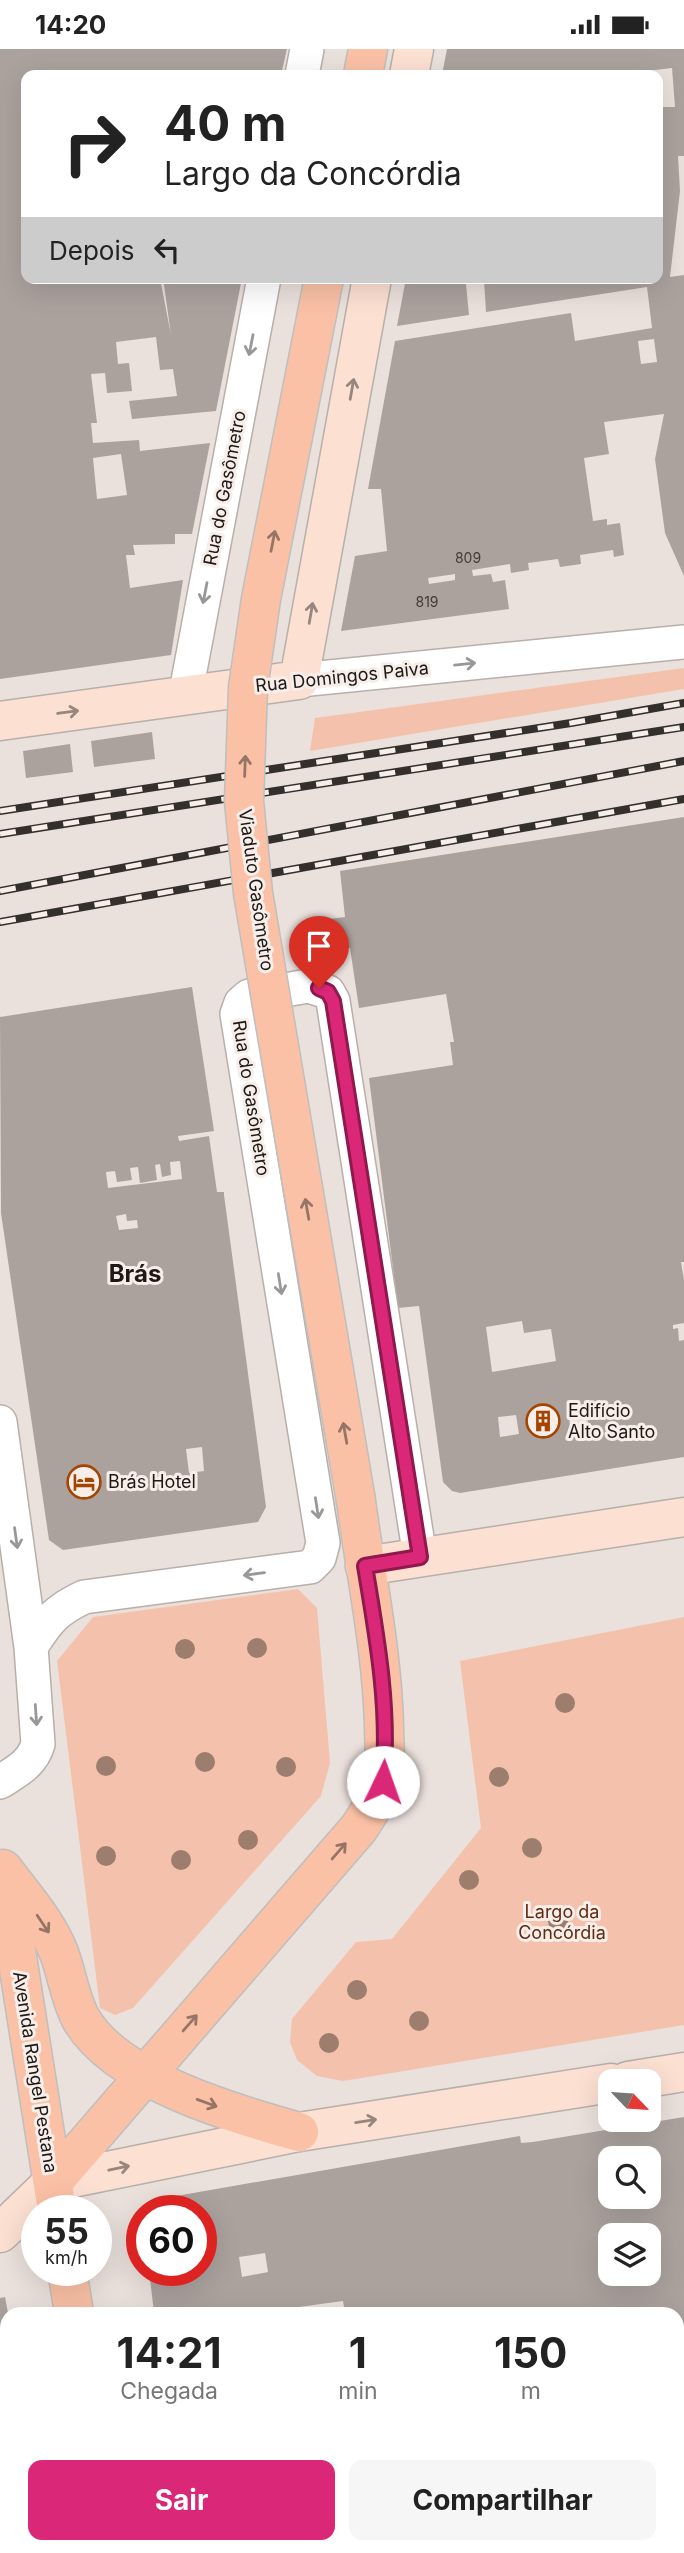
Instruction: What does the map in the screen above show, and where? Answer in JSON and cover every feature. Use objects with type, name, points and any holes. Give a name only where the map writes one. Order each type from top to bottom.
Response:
[{"type":"main road","points":[[364,70],[368,49]]},
{"type":"main road","name":"Viaduto Gasômetro","points":[[323,284],[261,599],[248,688],[244,801],[253,893],[365,1566]]},
{"type":"main road","points":[[56,2195],[145,2075],[359,1828],[376,1800],[383,1782],[385,1759],[383,1699],[365,1566]]},
{"type":"main road","points":[[1,1860],[47,1928],[80,2017],[93,2036],[145,2075],[198,2100],[248,2118],[299,2131]]},
{"type":"main road","name":"Avenida Rangel Pestana","points":[[1,1860],[55,2195]]},
{"type":"main road","points":[[70,2286],[73,2307]]},
{"type":"street","points":[[303,70],[307,49]]},
{"type":"street","points":[[410,70],[414,49]]},
{"type":"street","name":"Rua do Gasômetro","points":[[186,697],[263,284]]},
{"type":"street","points":[[299,680],[371,284]]},
{"type":"street","name":"Rua Domingos Paiva","points":[[0,721],[299,680],[684,642]]},
{"type":"street","name":"Rua do Gasômetro","points":[[31,1647],[45,1623],[63,1607],[84,1597],[310,1567],[319,1559],[323,1543],[237,1014],[241,1003],[249,996],[308,986],[328,992],[333,1001],[420,1557]]},
{"type":"street","points":[[0,1422],[31,1647],[38,1744],[35,1754],[27,1764],[0,1782]]},
{"type":"street","points":[[365,1566],[684,1517]]},
{"type":"street","points":[[662,2076],[684,2072]]},
{"type":"street","points":[[59,2195],[299,2131],[598,2085]]},
{"type":"street","points":[[0,2233],[21,2219]]},
{"type":"green space","points":[[684,668],[684,689],[310,751],[315,718]]},
{"type":"green space","points":[[298,1589],[317,1608],[330,1763],[321,1796],[133,2008],[115,2015],[100,2008],[57,1661],[93,1617]]},
{"type":"green space","name":"Largo da Concórdia","points":[[684,1617],[684,2025],[343,2081],[317,2076],[297,2060],[290,2042],[292,2019],[356,1942],[392,1939],[481,1828],[460,1661]]},
{"type":"building","points":[[0,49],[287,49],[282,70],[21,70],[21,284],[161,284],[171,335],[164,284],[241,284],[216,411],[132,419],[129,401],[177,396],[173,369],[160,370],[156,337],[116,342],[118,364],[129,363],[132,391],[107,393],[105,373],[91,374],[97,423],[91,423],[93,443],[139,440],[140,451],[210,443],[192,534],[175,534],[175,544],[133,545],[135,555],[126,555],[130,588],[183,580],[171,655],[0,679]],"holes":[[[121,454],[127,495],[97,499],[93,458]]]},
{"type":"building","points":[[447,49],[684,49],[684,156],[678,156],[680,191],[670,277],[684,275],[684,576],[665,533],[655,459],[664,414],[604,422],[609,454],[584,458],[593,521],[607,519],[607,525],[620,523],[624,555],[614,557],[613,550],[580,555],[581,564],[560,567],[558,559],[528,563],[529,570],[511,573],[510,564],[472,570],[473,576],[491,574],[493,582],[505,580],[509,609],[341,631],[355,556],[387,551],[381,489],[368,489],[395,341],[571,313],[575,341],[652,328],[647,287],[486,312],[484,284],[663,284],[663,107],[675,107],[672,68],[443,70]],"holes":[[[654,339],[657,362],[641,364],[638,341]],[[455,574],[455,580],[429,584],[428,578]]]},
{"type":"building","points":[[405,284],[466,284],[469,315],[397,326]]},
{"type":"building","points":[[152,732],[155,759],[94,767],[91,741]]},
{"type":"building","points":[[70,744],[73,772],[26,778],[23,751]]},
{"type":"building","points":[[684,817],[684,1262],[681,1262],[684,1280],[684,1323],[673,1325],[673,1329],[678,1328],[679,1341],[684,1340],[684,1457],[460,1493],[452,1491],[443,1482],[419,1306],[398,1308],[369,1078],[453,1065],[450,1042],[454,1042],[446,994],[359,1008],[350,948],[326,951],[322,920],[345,917],[340,871]],"holes":[[[522,1321],[524,1333],[551,1329],[556,1361],[492,1372],[486,1327]],[[586,1406],[588,1424],[570,1426],[568,1409]],[[516,1415],[519,1434],[500,1437],[498,1417]]]},
{"type":"building","points":[[192,987],[214,1131],[178,1136],[179,1141],[209,1136],[217,1192],[224,1192],[266,1507],[258,1522],[63,1550],[49,1540],[1,1213],[0,1017]],"holes":[[[180,1161],[182,1179],[108,1188],[106,1172],[115,1171],[117,1182],[132,1180],[130,1168],[138,1167],[140,1183],[157,1180],[155,1165],[160,1164],[162,1177],[171,1175],[170,1162]],[[126,1214],[127,1221],[137,1220],[138,1228],[119,1230],[116,1216]],[[202,1447],[204,1471],[189,1473],[186,1449]]]},
{"type":"building","points":[[684,2117],[684,2307],[344,2307],[343,2301],[299,2307],[153,2307],[151,2286],[217,2286],[217,2195],[182,2195],[520,2136],[521,2143],[598,2131],[661,2132],[662,2121]],"holes":[[[265,2253],[268,2272],[242,2277],[239,2257]]]},
{"type":"building","points":[[5,2297],[7,2307],[0,2307],[0,2298]]},
{"type":"railway","points":[[0,811],[571,723],[684,703]]},
{"type":"railway","points":[[0,834],[684,727]]},
{"type":"railway","points":[[0,891],[684,761]]},
{"type":"railway","points":[[0,922],[684,799]]},
{"type":"place","name":"Edifício Alto Santo","points":[[543,1421]]},
{"type":"place","name":"Brás Hotel","points":[[84,1482]]},
{"type":"district","name":"Brás","points":[[135,1274]]},
{"type":"route","points":[[319,988],[328,992],[333,1001],[420,1557],[365,1566],[383,1699],[383,1782]]}]
